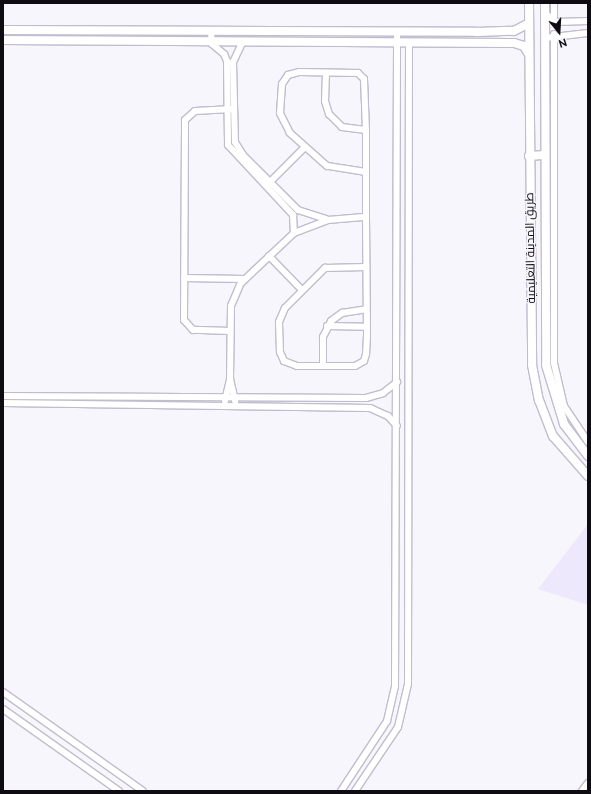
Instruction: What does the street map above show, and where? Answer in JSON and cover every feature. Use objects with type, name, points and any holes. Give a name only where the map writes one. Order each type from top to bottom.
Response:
[{"type":"street","name":"طريق المدينة التعليمية","points":[[529,3],[529,156],[533,378],[553,436],[588,476]]},
{"type":"street","name":"طريق المدينة التعليمية","points":[[545,3],[546,365],[564,424],[588,456]]},
{"type":"street","points":[[554,3],[554,21]]},
{"type":"street","points":[[545,13],[554,21],[588,21]]},
{"type":"street","points":[[3,30],[211,32],[510,31],[529,23]]},
{"type":"street","points":[[210,42],[211,32]]},
{"type":"street","points":[[341,791],[378,738],[392,706],[395,686],[397,426],[397,32]]},
{"type":"street","points":[[545,38],[554,34],[588,33]]},
{"type":"street","points":[[554,34],[554,364],[564,406],[588,442]]},
{"type":"street","points":[[3,40],[516,43],[528,53]]},
{"type":"street","points":[[243,41],[232,62],[232,134],[238,149],[298,210],[328,220]]},
{"type":"street","points":[[210,42],[224,54],[227,61],[225,109],[228,145],[265,188],[293,215],[294,233]]},
{"type":"street","points":[[356,791],[398,727],[404,712],[408,684],[410,42]]},
{"type":"street","points":[[366,172],[334,169],[305,147],[282,120],[282,84],[293,73],[358,74],[364,79],[366,130],[366,172],[366,218],[366,267],[366,354],[361,363],[323,366],[292,366],[280,352],[280,317],[302,290],[325,268],[366,267]]},
{"type":"street","points":[[326,73],[325,101],[329,114],[342,127],[366,130]]},
{"type":"street","points":[[230,331],[193,330],[186,324],[184,278],[185,120],[195,111],[232,109]]},
{"type":"street","points":[[265,188],[305,147]]},
{"type":"street","points":[[529,156],[545,155]]},
{"type":"street","points":[[224,406],[230,379],[230,331],[232,300],[245,278],[294,233],[328,220],[366,218]]},
{"type":"street","points":[[269,256],[302,290]]},
{"type":"street","points":[[184,278],[245,278]]},
{"type":"street","points":[[323,366],[327,326],[342,313],[366,309]]},
{"type":"street","points":[[327,326],[366,327]]},
{"type":"street","points":[[230,379],[236,398],[235,406]]},
{"type":"street","points":[[3,396],[366,398],[383,393],[396,382]]},
{"type":"street","points":[[3,403],[370,408],[388,416],[397,426]]},
{"type":"street","points":[[396,519],[409,519]]},
{"type":"street","points":[[3,692],[143,791]]},
{"type":"street","points":[[3,709],[119,791]]},
{"type":"street","points":[[582,791],[588,783]]},
{"type":"shaded area","points":[[588,524],[588,605],[538,589]]}]
